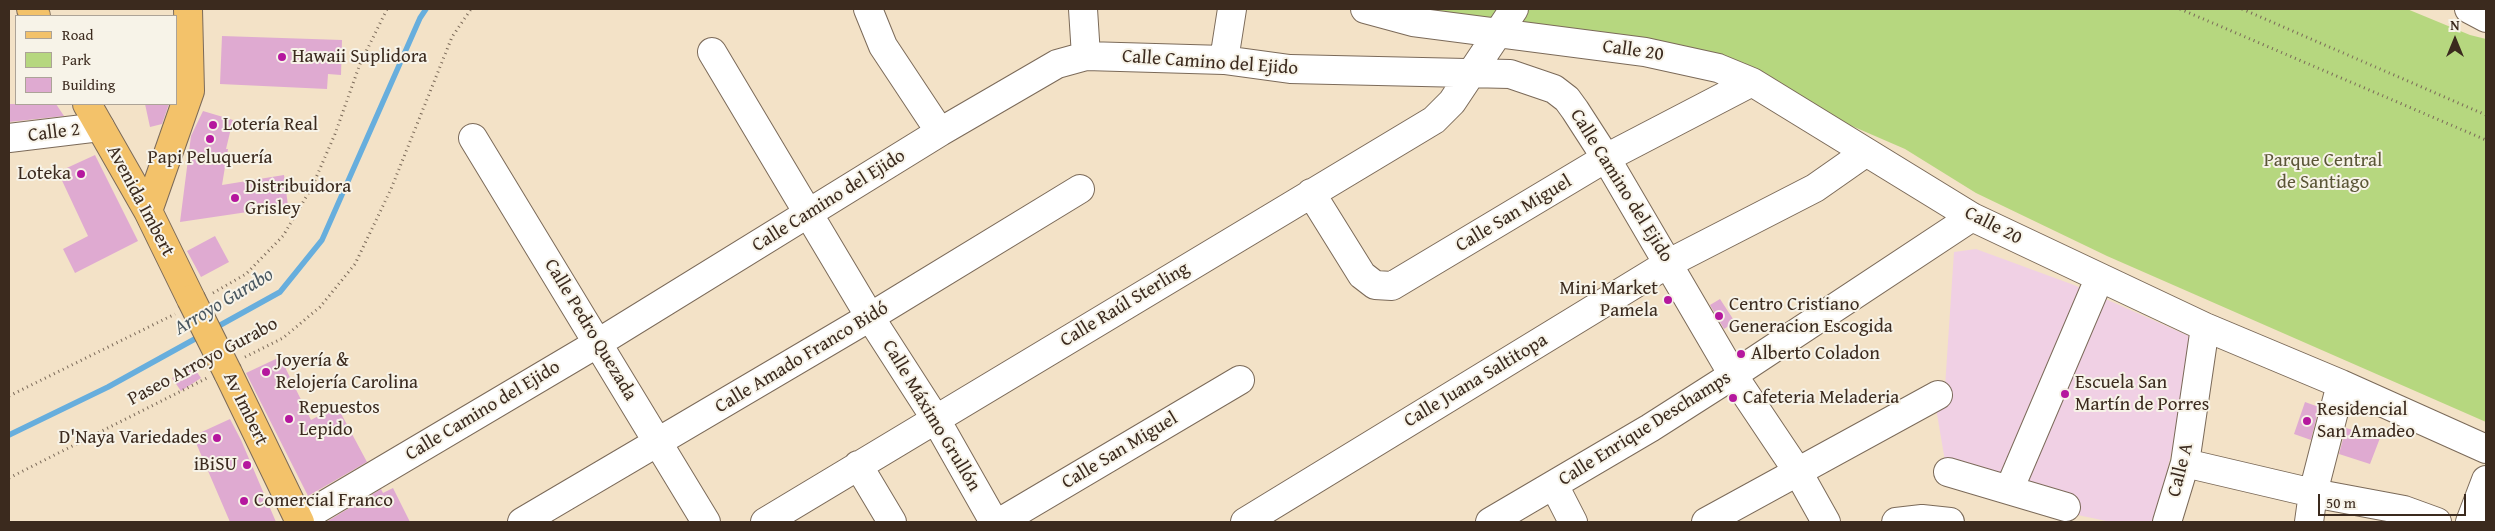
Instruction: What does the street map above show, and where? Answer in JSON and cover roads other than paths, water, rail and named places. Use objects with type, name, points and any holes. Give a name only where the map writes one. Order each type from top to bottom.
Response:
[{"type":"main road","points":[[148,211],[190,91],[188,9]]},
{"type":"main road","name":"Avenida Imbert","points":[[88,105],[148,211],[193,302]]},
{"type":"main road","name":"Av Imbert","points":[[193,302],[228,369],[299,521]]},
{"type":"street","points":[[868,9],[883,46],[940,132]]},
{"type":"street","points":[[1083,9],[1086,56]]},
{"type":"street","points":[[1224,60],[1232,9]]},
{"type":"street","name":"Calle 20","points":[[1365,9],[1412,22],[1669,56],[1718,68],[1752,82],[1972,217],[2099,279],[2205,327],[2341,384],[2486,449]]},
{"type":"street","name":"Calle Raúl Sterling","points":[[765,522],[935,418],[1434,120],[1452,102],[1514,9]]},
{"type":"street","points":[[2469,9],[2486,18]]},
{"type":"street","name":"Calle Máximo Grullón","points":[[712,52],[870,317],[935,418],[994,522]]},
{"type":"street","name":"Calle Camino del Ejido","points":[[299,521],[598,343],[940,132],[1057,64],[1086,56],[1224,60],[1290,69],[1510,74],[1554,89],[1567,99],[1606,158],[1733,375],[1798,472],[1826,522]]},
{"type":"street","name":"Calle San Miguel","points":[[1311,193],[1362,275],[1375,285],[1392,286],[1606,158],[1752,82]]},
{"type":"street","name":"Calle 2","points":[[9,138],[100,127]]},
{"type":"street","name":"Calle Pedro Quezada","points":[[473,138],[706,522]]},
{"type":"street","name":"Calle Juana Saltitopa","points":[[1245,522],[1669,263],[1815,188],[1865,153]]},
{"type":"street","name":"Calle Amado Franco Bidó","points":[[522,522],[659,443],[1080,190]]},
{"type":"street","name":"Calle Enrique Deschamps","points":[[1490,522],[1733,375],[1972,217]]},
{"type":"street","points":[[2009,490],[2099,279]]},
{"type":"street","name":"Calle A","points":[[2167,522],[2186,463],[2205,327]]},
{"type":"street","name":"Calle San Miguel","points":[[1000,522],[1240,380]]},
{"type":"street","points":[[2309,522],[2313,493],[2341,384]]},
{"type":"street","points":[[1706,522],[1938,395]]},
{"type":"street","points":[[2186,463],[2313,493],[2404,510],[2437,522]]},
{"type":"street","points":[[858,465],[892,522]]},
{"type":"street","points":[[1948,472],[2066,507]]},
{"type":"street","points":[[2470,522],[2486,480]]},
{"type":"street","points":[[1554,485],[1573,522]]},
{"type":"street","points":[[1896,522],[1922,519],[1950,522]]},
{"type":"waterway","name":"Arroyo Gurabo","points":[[215,328],[280,292],[322,240],[420,18],[426,9]]},
{"type":"waterway","name":"Arroyo Gurabo","points":[[9,435],[108,387],[202,335]]},
{"type":"place","name":"Hawaii Suplidora","points":[[282,57]]},
{"type":"place","name":"Lotería Real","points":[[213,125]]},
{"type":"place","name":"Papi Peluquería","points":[[210,139]]},
{"type":"place","name":"Loteka","points":[[81,174]]},
{"type":"place","name":"Distribuidora Grisley","points":[[235,198]]},
{"type":"place","name":"Mini Market Pamela","points":[[1668,300]]},
{"type":"place","name":"Centro Cristiano Generacion Escogida","points":[[1719,316]]},
{"type":"place","name":"Alberto Coladon","points":[[1741,354]]},
{"type":"place","name":"Joyería & Relojería Carolina","points":[[266,372]]},
{"type":"place","name":"Escuela San Martín de Porres","points":[[2065,394]]},
{"type":"place","name":"Cafeteria Meladeria","points":[[1733,398]]},
{"type":"place","name":"Repuestos Lepido","points":[[289,419]]},
{"type":"place","name":"Residencial San Amadeo","points":[[2307,421]]},
{"type":"place","name":"D'Naya Variedades","points":[[217,438]]},
{"type":"place","name":"iBiSU","points":[[247,465]]},
{"type":"place","name":"Comercial Franco","points":[[244,501]]},
{"type":"park label","name":"Parque Central de Santiago","points":[[2323,172]]}]
